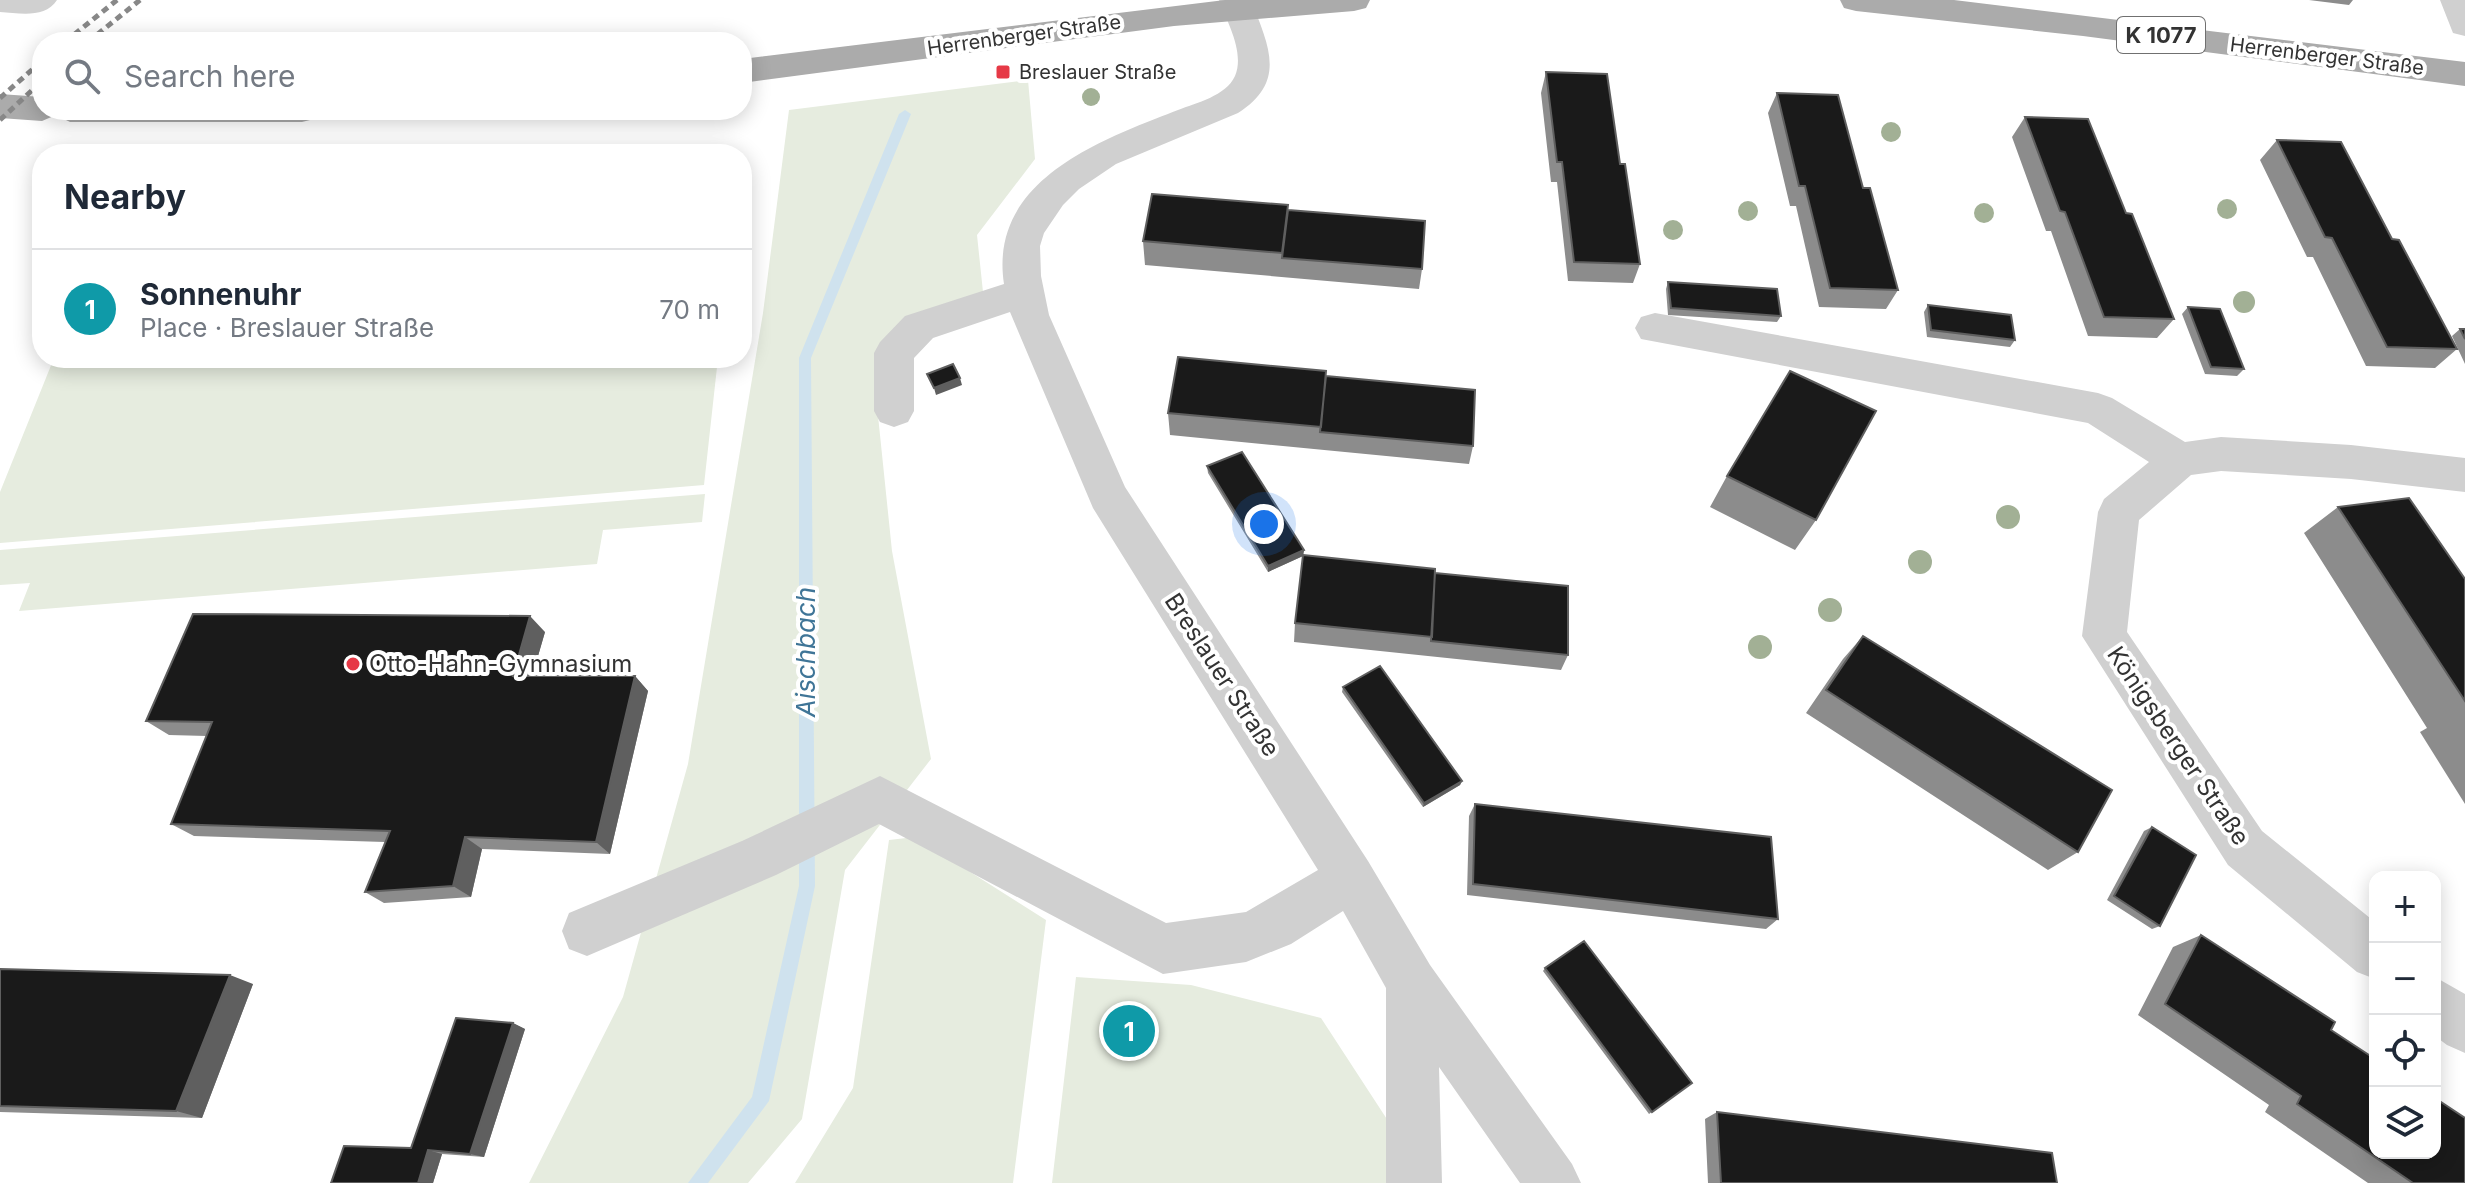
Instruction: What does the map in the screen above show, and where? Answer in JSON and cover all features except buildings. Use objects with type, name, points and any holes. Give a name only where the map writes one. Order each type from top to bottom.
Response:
[{"type":"main road","name":"Herrenberger Straße","points":[[752,70],[1236,5],[1354,0]]},
{"type":"main road","name":"Herrenberger Straße","points":[[1856,0],[2083,25],[2465,74]]},
{"type":"main road","points":[[0,106],[32,108]]},
{"type":"street","points":[[0,1],[33,3],[41,0]]},
{"type":"street","points":[[2456,0],[2465,25]]},
{"type":"street","name":"Breslauer Straße","points":[[1236,5],[1253,58],[1253,75],[1239,97],[1100,154],[1067,179],[1043,203],[1024,236],[1021,264],[1030,315],[1108,496],[1351,878],[1412,983],[1553,1183]]},
{"type":"street","points":[[894,411],[894,353],[919,327],[997,300],[1025,294]]},
{"type":"street","points":[[1655,328],[2098,409],[2180,460],[2221,454],[2351,462],[2465,475]]},
{"type":"street","name":"Königsberger Straße","points":[[2180,460],[2119,512],[2104,636],[2245,848],[2369,949]]},
{"type":"street","points":[[587,931],[759,858],[880,799],[1163,949],[1246,937],[1273,926],[1351,878]]},
{"type":"street","points":[[1412,983],[1414,1183]]},
{"type":"street","points":[[2441,1008],[2465,1027]]},
{"type":"shaded area","points":[[1028,80],[1035,159],[977,235],[983,292],[932,311],[877,406],[892,551],[931,759],[845,870],[802,1119],[748,1183],[529,1183],[623,997],[688,764],[763,313],[789,110]]},
{"type":"shaded area","points":[[50,368],[717,368],[704,485],[0,543],[0,492]]},
{"type":"shaded area","points":[[705,494],[702,522],[603,530],[597,564],[19,611],[30,583],[0,585],[0,550]]},
{"type":"shaded area","points":[[915,837],[1046,920],[1013,1183],[795,1183],[853,1088],[889,840]]},
{"type":"shaded area","points":[[1076,977],[1191,985],[1321,1018],[1394,1130],[1395,1183],[1052,1183]]},
{"type":"waterway","name":"Aischbach","points":[[697,1183],[760,1101],[807,886],[805,358],[905,114]]},
{"type":"railway","points":[[77,32],[117,0]]},
{"type":"railway","points":[[100,32],[140,0]]},
{"type":"railway","points":[[0,98],[32,70]]},
{"type":"railway","points":[[0,120],[32,90]]},
{"type":"place","name":"Breslauer Straße","points":[[1003,72]]},
{"type":"place","name":"Otto-Hahn-Gymnasium","points":[[353,664]]},
{"type":"place","name":"Sonnenuhr","points":[[1129,1031]]}]
